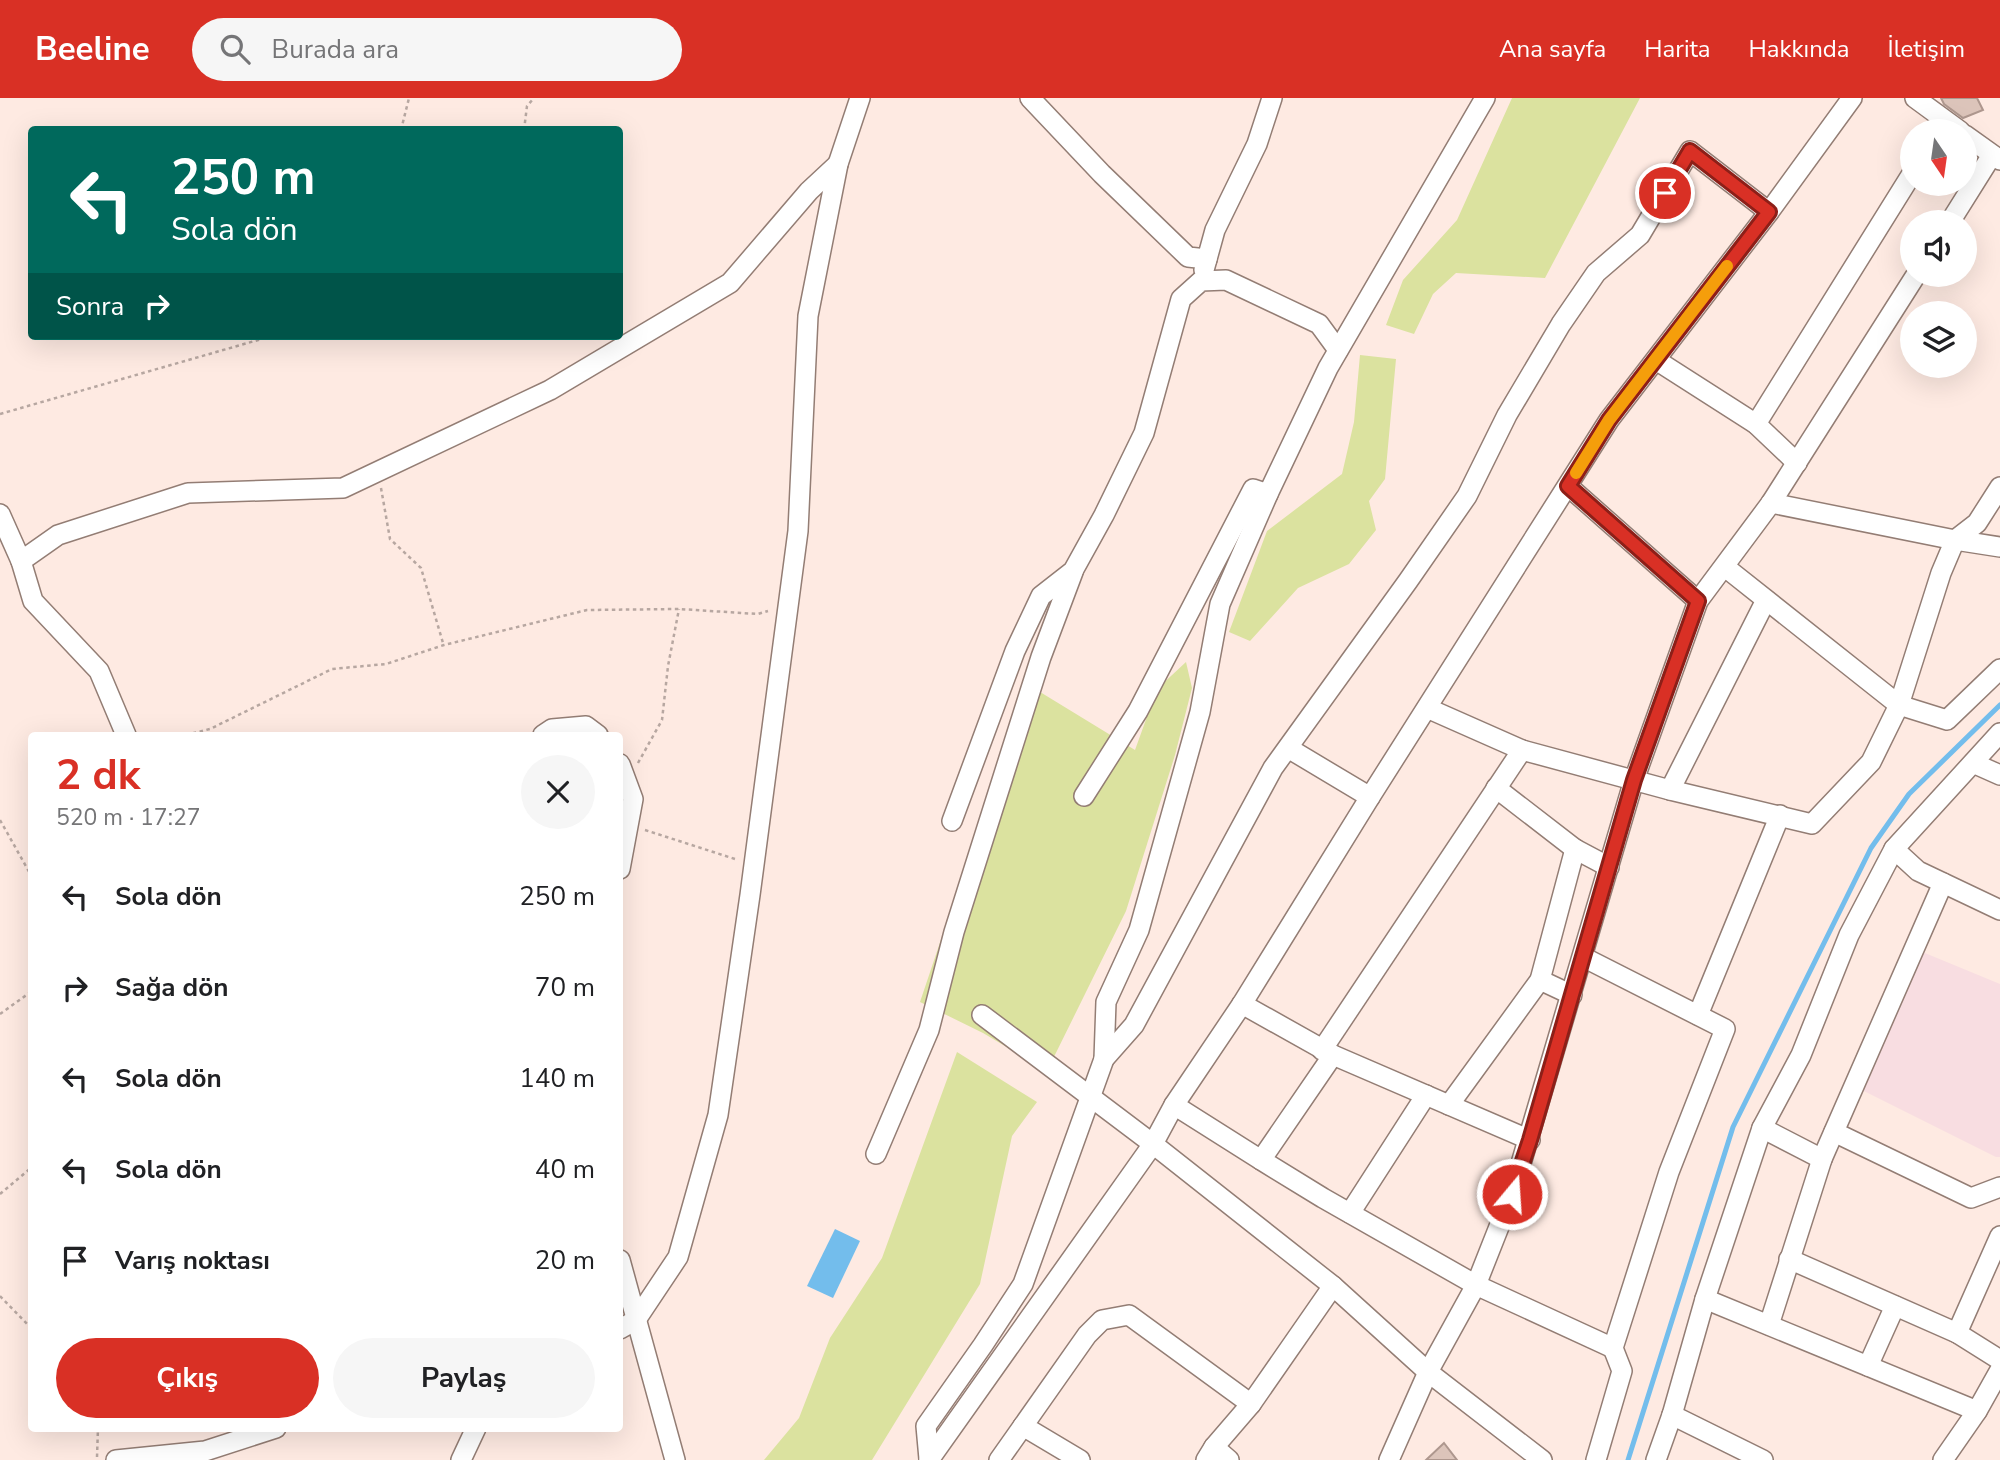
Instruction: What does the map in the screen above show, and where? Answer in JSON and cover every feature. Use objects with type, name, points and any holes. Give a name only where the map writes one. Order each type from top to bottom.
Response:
[{"type":"street","points":[[628,1324],[678,1257],[718,1115],[799,531],[808,316],[838,164],[860,98]]},
{"type":"street","points":[[1030,98],[1102,174],[1188,257],[1207,260]]},
{"type":"street","points":[[876,1154],[929,1030],[954,932],[1041,657],[1073,571],[1144,433],[1181,299],[1201,281],[1215,230],[1258,144],[1272,98]]},
{"type":"street","points":[[929,1460],[926,1426],[1023,1284],[1104,1059],[1106,1002],[1139,930],[1200,712],[1220,604],[1268,494],[1338,350],[1485,98]]},
{"type":"street","points":[[929,1460],[1153,1144],[1174,1105],[1242,1004],[1609,420],[1769,212],[1852,98]]},
{"type":"street","points":[[1915,98],[1938,119]]},
{"type":"street","points":[[1959,210],[1996,158],[1978,145]]},
{"type":"street","points":[[1104,1059],[1134,1025],[1273,768],[1467,496],[1507,415],[1561,324],[1596,273],[1640,235],[1690,151],[1769,212]]},
{"type":"street","points":[[21,561],[58,535],[188,493],[343,488],[550,390],[730,282],[809,191],[838,164]]},
{"type":"street","points":[[1756,424],[1900,193]]},
{"type":"street","points":[[1201,281],[1226,280],[1319,324],[1338,350]]},
{"type":"street","points":[[1389,1460],[1428,1372],[1476,1285],[1512,1194],[1634,780],[1698,601],[1771,503],[1908,287]]},
{"type":"street","points":[[1656,360],[1756,424],[1797,463]]},
{"type":"street","points":[[1568,486],[1698,601]]},
{"type":"street","points":[[1427,708],[1522,750],[1670,790],[1812,824],[1871,762],[1899,705],[1941,573],[1955,540],[1977,523],[2000,486]]},
{"type":"street","points":[[1084,796],[1138,711],[1253,489],[1268,494]]},
{"type":"street","points":[[1771,503],[1999,548]]},
{"type":"street","points":[[0,514],[21,561],[33,601],[99,671],[125,732]]},
{"type":"street","points":[[1725,567],[1899,705],[1947,720],[2000,668]]},
{"type":"street","points":[[952,821],[1020,640],[1041,596],[1073,571]]},
{"type":"street","points":[[1670,790],[1766,600]]},
{"type":"street","points":[[546,732],[551,729],[586,726],[594,732]]},
{"type":"street","points":[[1656,1460],[1762,1128],[1801,1055],[1849,935],[1894,849],[2000,733]]},
{"type":"street","points":[[1288,748],[1370,797]]},
{"type":"street","points":[[1261,1160],[1522,750]]},
{"type":"street","points":[[1973,762],[2000,775]]},
{"type":"street","points":[[623,772],[633,799],[623,852]]},
{"type":"street","points":[[1496,788],[1575,849],[1609,867]]},
{"type":"street","points":[[1698,1015],[1780,816]]},
{"type":"street","points":[[1449,1105],[1540,980],[1575,849]]},
{"type":"street","points":[[1894,849],[1918,871],[2000,910]]},
{"type":"street","points":[[1769,1325],[1822,1159],[1943,883]]},
{"type":"street","points":[[1583,957],[1725,1029],[1669,1172],[1614,1348],[1622,1371],[1596,1460]]},
{"type":"street","points":[[1540,980],[1572,995]]},
{"type":"street","points":[[1242,1004],[1327,1053],[1530,1140]]},
{"type":"street","points":[[982,1015],[1153,1144],[1333,1286],[1428,1372],[1542,1460]]},
{"type":"street","points":[[1350,1213],[1426,1095]]},
{"type":"street","points":[[1174,1105],[1261,1160],[1476,1285],[1614,1348]]},
{"type":"street","points":[[1762,1128],[1822,1159]]},
{"type":"street","points":[[1834,1132],[1971,1198],[2000,1187]]},
{"type":"street","points":[[1957,1333],[2000,1236]]},
{"type":"street","points":[[1789,1259],[1957,1333],[2000,1360]]},
{"type":"street","points":[[623,1284],[628,1324],[675,1460]]},
{"type":"street","points":[[1229,1460],[1210,1454],[1251,1404],[1333,1286]]},
{"type":"street","points":[[1706,1299],[1977,1411]]},
{"type":"street","points":[[1868,1366],[1895,1306]]},
{"type":"street","points":[[999,1460],[1087,1335],[1102,1320],[1129,1315],[1251,1404]]},
{"type":"street","points":[[1943,1460],[1977,1411],[2000,1370]]},
{"type":"street","points":[[1672,1415],[1763,1460]]},
{"type":"street","points":[[1023,1426],[1080,1460]]},
{"type":"street","points":[[116,1460],[205,1451],[264,1432]]},
{"type":"street","points":[[461,1460],[474,1432]]},
{"type":"path","points":[[402,126],[409,98]]},
{"type":"path","points":[[524,126],[527,106],[534,98]]},
{"type":"path","points":[[0,414],[258,340]]},
{"type":"path","points":[[378,471],[390,539],[421,568],[444,645]]},
{"type":"path","points":[[198,732],[210,729],[332,669],[386,664],[444,645],[587,610],[679,609],[758,614],[788,604]]},
{"type":"path","points":[[623,769],[642,760],[662,720],[679,609]]},
{"type":"path","points":[[0,820],[28,870]]},
{"type":"path","points":[[628,825],[754,865]]},
{"type":"path","points":[[0,1014],[28,994]]},
{"type":"path","points":[[0,1194],[28,1170]]},
{"type":"path","points":[[0,1296],[28,1325]]},
{"type":"path","points":[[97,1432],[97,1460]]},
{"type":"shaded area","points":[[1920,951],[2000,984],[2000,1157],[1860,1089]]},
{"type":"green space","points":[[1512,98],[1640,98],[1545,278],[1456,273],[1433,294],[1414,334],[1386,325],[1403,280],[1457,220]]},
{"type":"green space","points":[[1360,355],[1396,359],[1385,479],[1369,501],[1376,530],[1349,564],[1298,588],[1250,641],[1229,632],[1267,531],[1342,474],[1354,422]]},
{"type":"green space","points":[[1186,662],[1192,688],[1175,755],[1126,911],[1047,1071],[983,1033],[920,1002],[1027,684],[1135,750],[1157,689]]},
{"type":"green space","points":[[957,1052],[1037,1102],[1012,1136],[980,1284],[872,1460],[764,1460],[799,1418],[830,1338],[882,1258]]},
{"type":"water","points":[[835,1229],[860,1241],[833,1298],[807,1286]]},
{"type":"building","points":[[1941,98],[1977,98],[1983,110],[1963,118],[1944,104]]},
{"type":"building","points":[[1444,1443],[1457,1460],[1426,1460]]},
{"type":"waterway","points":[[1628,1460],[1733,1127],[1871,848],[1909,794],[2000,705]]},
{"type":"slow traffic","points":[[1576,473],[1609,420],[1727,266]]},
{"type":"route","points":[[1512,1194],[1634,780],[1698,601],[1568,486],[1609,420],[1769,212],[1690,151],[1665,193]]}]
